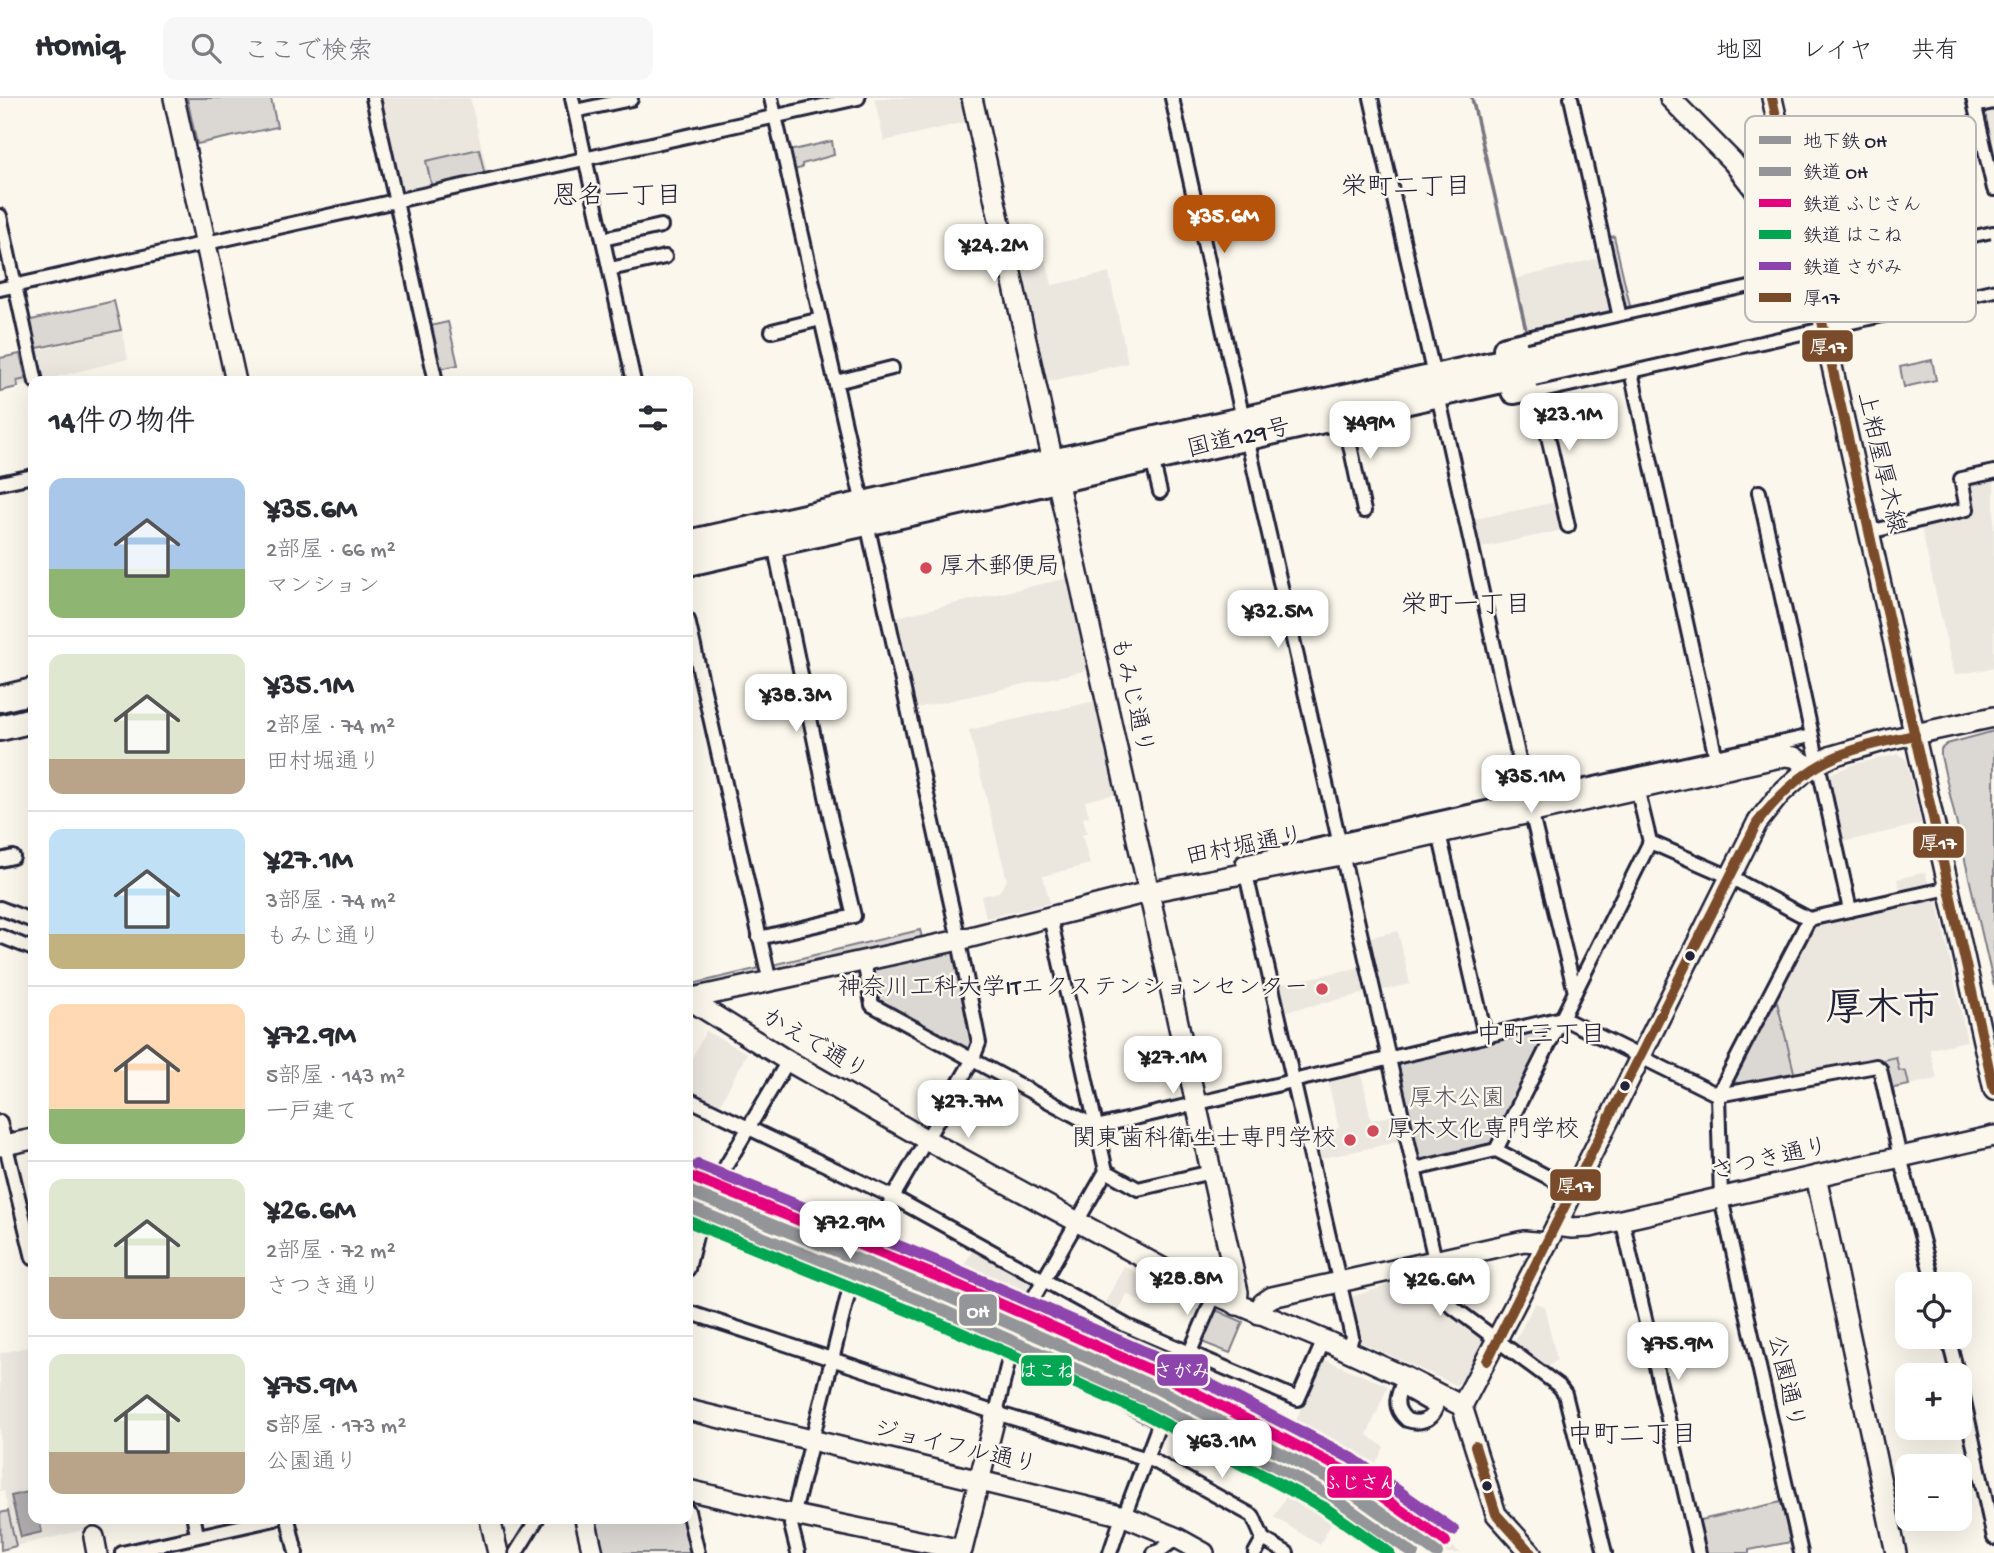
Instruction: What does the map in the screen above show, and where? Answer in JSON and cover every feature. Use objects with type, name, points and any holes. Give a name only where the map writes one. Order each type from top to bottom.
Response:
[{"type":"highway","points":[[1976,243],[1994,239]]},
{"type":"highway","name":"国道129号","points":[[1976,257],[1994,252]]},
{"type":"highway","name":"国道129号","points":[[1976,273],[1994,269]]},
{"type":"highway","points":[[1976,288],[1994,284]]},
{"type":"highway","points":[[1429,387],[1527,344],[1745,295]]},
{"type":"highway","name":"国道129号","points":[[1533,372],[1745,317]]},
{"type":"highway","name":"国道129号","points":[[693,542],[865,514],[1429,387],[1533,372],[1757,322]]},
{"type":"highway","points":[[1533,372],[1630,366],[1827,322]]},
{"type":"highway","name":"国道129号","points":[[1054,471],[1152,459],[1245,429],[1343,417],[1429,387]]},
{"type":"highway","name":"国道129号","points":[[693,562],[774,544],[865,514]]},
{"type":"highway","points":[[0,685],[28,681]]},
{"type":"highway","points":[[0,699],[28,692]]},
{"type":"highway","points":[[0,714],[28,708]]},
{"type":"highway","points":[[0,728],[28,721]]},
{"type":"street","points":[[174,98],[235,376]]},
{"type":"street","points":[[373,98],[435,376]]},
{"type":"street","points":[[771,98],[959,940],[979,1043],[866,1249],[852,1283],[791,1525],[798,1553]]},
{"type":"street","points":[[0,289],[858,98]]},
{"type":"street","name":"もみじ通り","points":[[972,98],[1238,1292],[1237,1305]]},
{"type":"street","points":[[1172,98],[1443,1294],[1450,1305],[1559,1385],[1565,1394],[1605,1553]]},
{"type":"street","points":[[1371,98],[1429,387],[1575,992]]},
{"type":"street","points":[[1571,98],[1621,323]]},
{"type":"street","points":[[1670,98],[1745,177]]},
{"type":"street","name":"上粕屋厚木線","points":[[1772,98],[1776,116]]},
{"type":"street","points":[[631,99],[573,104],[633,376]]},
{"type":"street","points":[[1994,102],[1974,102],[1994,189]]},
{"type":"street","points":[[0,216],[35,376]]},
{"type":"street","points":[[603,239],[661,226]]},
{"type":"street","points":[[610,269],[665,257]]},
{"type":"street","points":[[772,331],[821,319]]},
{"type":"street","name":"上粕屋厚木線","points":[[1823,323],[1994,1090]]},
{"type":"street","points":[[1630,366],[1717,764]]},
{"type":"street","points":[[836,382],[892,368]]},
{"type":"street","points":[[1533,372],[1567,526]]},
{"type":"street","points":[[1343,417],[1364,511]]},
{"type":"street","points":[[1152,459],[1160,492]]},
{"type":"street","points":[[1869,532],[1967,509],[1961,479],[1994,472]]},
{"type":"street","points":[[0,483],[28,477]]},
{"type":"street","points":[[1759,492],[1811,736],[1814,765],[1850,910]]},
{"type":"street","points":[[759,939],[853,916],[774,544]]},
{"type":"street","points":[[693,642],[770,982]]},
{"type":"street","points":[[1531,1553],[1496,1514],[1462,1406],[1552,1234],[1757,823],[1769,807],[1814,765],[1848,751],[1994,717]]},
{"type":"street","points":[[1340,848],[1717,764],[1811,736]]},
{"type":"street","name":"田村堀通り","points":[[693,998],[959,940],[1148,892],[1224,876],[1245,868],[1340,848],[1438,833],[1531,805],[1637,788],[1717,764],[1785,755],[1814,765]]},
{"type":"street","points":[[1496,1150],[1650,842],[1637,788]]},
{"type":"street","points":[[1438,833],[1485,1035]]},
{"type":"street","points":[[1650,842],[1730,877],[1809,919],[1949,888]]},
{"type":"street","points":[[1245,868],[1352,1337],[1346,1351]]},
{"type":"street","points":[[0,908],[28,919]]},
{"type":"street","points":[[693,1491],[962,1552],[1013,1346],[1026,1311],[1106,1171],[1051,917]]},
{"type":"street","points":[[1718,1095],[1809,919]]},
{"type":"street","points":[[0,936],[28,947]]},
{"type":"street","points":[[864,961],[873,1005],[1096,1127],[1562,1018],[1718,1095],[1876,1066],[1880,1069],[1931,1272]]},
{"type":"street","name":"かえで通り","points":[[693,1002],[788,1061],[927,1140],[1214,1296],[1324,1340],[1462,1406]]},
{"type":"street","points":[[788,1061],[693,1221],[1013,1346],[1160,1422]]},
{"type":"street","name":"公園通り","points":[[1718,1095],[1721,1198],[1801,1553]]},
{"type":"street","points":[[693,1101],[894,1197],[1127,1326],[1298,1399],[1324,1340]]},
{"type":"street","points":[[0,1122],[3,1145],[28,1239]]},
{"type":"street","name":"さつき通り","points":[[1259,1314],[1264,1303],[1272,1297],[1994,1136]]},
{"type":"street","points":[[3,1145],[28,1140]]},
{"type":"street","points":[[1415,1170],[1496,1150],[1573,1190]]},
{"type":"street","points":[[1106,1171],[1138,1189],[1211,1171]]},
{"type":"street","points":[[1816,1176],[1896,1553]]},
{"type":"street","points":[[693,1180],[1026,1311]]},
{"type":"street","points":[[1622,1219],[1699,1553]]},
{"type":"street","points":[[1110,1553],[1160,1422],[1214,1296]]},
{"type":"street","points":[[693,1314],[996,1413],[1146,1458],[1253,1516],[1263,1539],[1287,1553]]},
{"type":"street","name":"ジョイフル通り","points":[[693,1411],[978,1480],[1122,1521],[1164,1549],[1204,1553]]},
{"type":"street","points":[[1972,1438],[1994,1538]]},
{"type":"street","points":[[195,1524],[197,1535]]},
{"type":"street","points":[[122,1553],[251,1524]]},
{"type":"street","points":[[289,1524],[296,1553]]},
{"type":"street","points":[[491,1524],[498,1553]]},
{"type":"street","points":[[516,1553],[534,1524]]},
{"type":"street","points":[[586,1524],[591,1552]]},
{"type":"street","points":[[691,1524],[698,1553]]},
{"type":"street","points":[[1255,1553],[1263,1539]]},
{"type":"shaded area","points":[[377,98],[470,98],[488,175],[404,195],[399,192]]},
{"type":"shaded area","points":[[874,98],[961,98],[966,122],[884,141]]},
{"type":"shaded area","points":[[1994,108],[1994,166],[1981,111]]},
{"type":"shaded area","points":[[1603,257],[1615,312],[1528,333],[1515,279]]},
{"type":"shaded area","points":[[1046,260],[1052,285],[1109,273],[1128,363],[1047,382],[1021,267]]},
{"type":"shaded area","points":[[122,331],[128,359],[60,376],[28,376],[28,384],[0,391],[0,359]]},
{"type":"shaded area","points":[[1994,477],[1994,668],[1954,675],[1920,523],[1973,512],[1968,486],[1971,481]]},
{"type":"shaded area","points":[[1557,502],[1563,530],[1476,549],[1470,520]]},
{"type":"shaded area","points":[[1068,578],[1088,670],[912,709],[891,618]]},
{"type":"shaded area","points":[[1095,701],[1115,794],[1085,801],[1089,816],[1083,818],[1087,833],[1082,835],[1090,864],[1043,876],[1050,903],[986,918],[981,896],[999,892],[1007,880],[969,730]]},
{"type":"shaded area","points":[[1898,754],[1906,759],[1921,824],[1838,843],[1823,777],[1854,764]]},
{"type":"shaded area","points":[[1925,872],[1929,885],[1901,892],[1897,879]]},
{"type":"shaded area","points":[[1937,898],[1967,1041],[1930,1049],[1937,1079],[1889,1089],[1882,1060],[1903,1055],[1795,1077],[1777,1002],[1768,1004],[1809,925]]},
{"type":"shaded area","points":[[1398,931],[1410,984],[1378,991],[1366,938]]},
{"type":"shaded area","name":"神奈川工科大学ITエクステンションセンター","points":[[1361,967],[1367,993],[1283,1012],[1277,985]]},
{"type":"shaded area","points":[[706,1031],[747,1053],[717,1110],[693,1098],[693,1056]]},
{"type":"shaded area","points":[[1361,1071],[1371,1120],[1395,1115],[1401,1141],[1315,1160],[1309,1135],[1339,1128],[1327,1078]]},
{"type":"shaded area","points":[[974,1247],[1034,1282],[1026,1304],[1022,1305],[957,1278]]},
{"type":"shaded area","points":[[1124,1266],[1151,1280],[1140,1301],[1127,1294],[1117,1315],[1102,1308]]},
{"type":"shaded area","points":[[1428,1272],[1431,1274],[1437,1297],[1445,1308],[1485,1339],[1464,1383],[1456,1385],[1358,1341],[1348,1298]]},
{"type":"shaded area","points":[[1535,1303],[1544,1306],[1557,1360],[1544,1370],[1513,1345]]},
{"type":"shaded area","points":[[28,1347],[28,1524],[109,1524],[16,1546],[4,1491],[0,1491],[0,1353]]},
{"type":"shaded area","points":[[1321,1358],[1388,1386],[1367,1435],[1384,1447],[1376,1463],[1295,1423]]},
{"type":"shaded area","points":[[1316,1446],[1359,1471],[1320,1545],[1274,1517]]},
{"type":"shaded area","points":[[1362,1472],[1426,1522],[1460,1553],[1382,1553],[1333,1526]]},
{"type":"shaded area","points":[[28,1492],[28,1524],[40,1524],[42,1532],[21,1537],[11,1496]]},
{"type":"green space","points":[[187,98],[271,98],[277,127],[197,144]]},
{"type":"green space","points":[[832,141],[834,155],[802,164],[802,168],[793,170],[789,151]]},
{"type":"green space","points":[[479,149],[485,176],[432,188],[426,161]]},
{"type":"green space","points":[[1614,236],[1631,310],[1624,311],[1607,238]]},
{"type":"green space","points":[[114,301],[121,330],[33,349],[27,321]]},
{"type":"green space","points":[[448,322],[458,365],[444,368],[440,366],[430,326]]},
{"type":"green space","points":[[20,354],[26,379],[17,381],[18,387],[0,391],[0,358]]},
{"type":"green space","points":[[1932,360],[1936,380],[1904,387],[1900,367]]},
{"type":"green space","points":[[1994,731],[1994,986],[1941,749],[1947,744]]},
{"type":"green space","points":[[920,930],[923,942],[699,992],[693,984]]},
{"type":"green space","points":[[955,950],[977,1041],[969,1052],[877,999],[870,970],[872,966]]},
{"type":"green space","points":[[1777,1002],[1795,1076],[1755,1084],[1732,1081],[1775,1003]]},
{"type":"green space","name":"厚木公園","points":[[1548,1026],[1551,1030],[1492,1146],[1420,1162],[1417,1160],[1395,1065],[1397,1061]]},
{"type":"green space","points":[[1896,1057],[1899,1070],[1906,1072],[1909,1085],[1889,1089],[1883,1060]]},
{"type":"green space","points":[[1218,1311],[1243,1322],[1230,1353],[1199,1341],[1210,1312]]},
{"type":"green space","points":[[1781,1502],[1791,1542],[1749,1550],[1749,1553],[1703,1553],[1696,1521]]},
{"type":"green space","points":[[8,1511],[16,1546],[1,1550],[0,1513]]},
{"type":"green space","points":[[596,1524],[686,1524],[693,1553],[602,1553]]},
{"type":"waterway","points":[[1472,98],[1527,334]]},
{"type":"metro line","name":"OH","points":[[693,1193],[933,1290],[1152,1386],[1338,1483],[1437,1553]]},
{"type":"rail line","name":"さがみ","points":[[698,1165],[943,1264],[1165,1361],[1351,1458],[1453,1530]]},
{"type":"rail line","name":"ふじさん","points":[[693,1178],[938,1277],[1158,1374],[1344,1471],[1445,1542]]},
{"type":"rail line","name":"OH","points":[[693,1208],[928,1303],[1146,1399],[1331,1495],[1413,1553]]},
{"type":"rail line","name":"はこね","points":[[693,1223],[922,1316],[1140,1411],[1323,1507],[1389,1553]]},
{"type":"transit line","name":"厚17","points":[[1772,98],[1776,116]]},
{"type":"transit line","name":"厚17","points":[[1822,322],[1994,1090]]},
{"type":"transit line","name":"厚17","points":[[1487,1361],[1757,823],[1792,785],[1826,761],[1866,746],[1915,735]]},
{"type":"transit line","name":"厚17","points":[[1475,1446],[1496,1514],[1531,1553]]},
{"type":"place","name":"厚木郵便局","points":[[926,568]]},
{"type":"place","name":"神奈川工科大学ITエクステンションセンター","points":[[1322,989]]},
{"type":"place","name":"厚木文化専門学校","points":[[1373,1131]]},
{"type":"place","name":"関東歯科衛生士専門学校","points":[[1350,1140]]},
{"type":"district","name":"栄町二丁目","points":[[1406,189]]},
{"type":"district","name":"恩名一丁目","points":[[617,198]]},
{"type":"district","name":"栄町一丁目","points":[[1466,607]]},
{"type":"district","name":"厚木市","points":[[1883,1012]]},
{"type":"district","name":"中町三丁目","points":[[1541,1037]]},
{"type":"district","name":"中町二丁目","points":[[1632,1437]]}]
